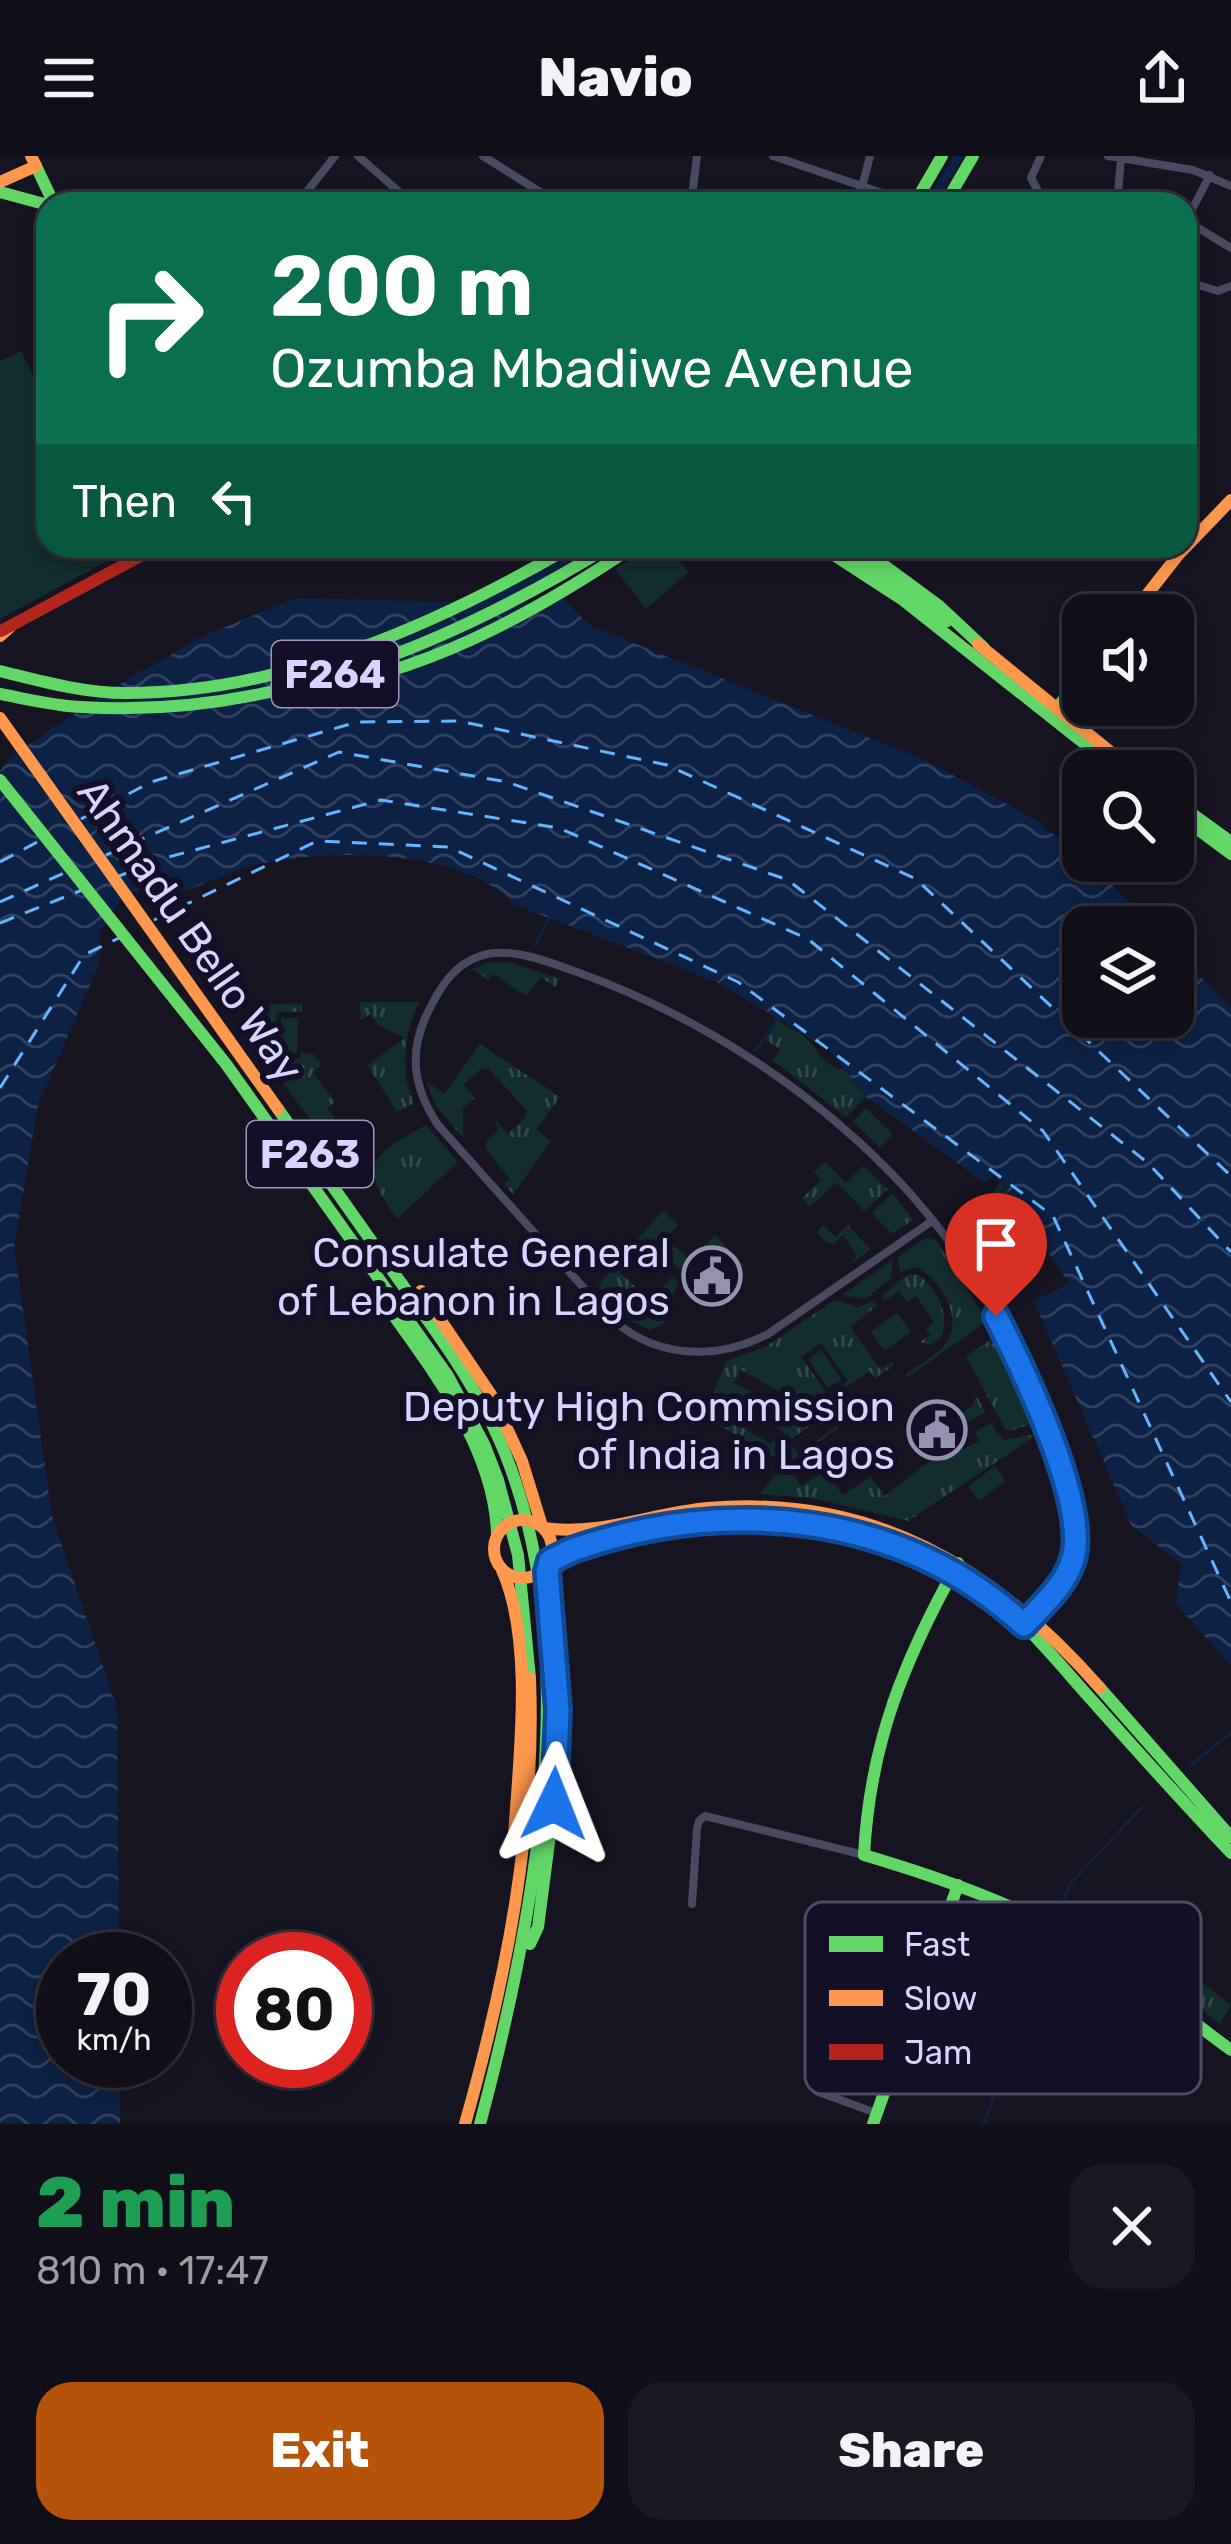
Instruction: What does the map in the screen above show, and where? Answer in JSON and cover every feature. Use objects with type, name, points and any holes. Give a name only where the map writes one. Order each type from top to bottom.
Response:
[{"type":"main road","points":[[915,192],[942,156]]},
{"type":"main road","points":[[952,192],[974,156]]},
{"type":"main road","points":[[0,182],[33,161],[46,192]]},
{"type":"main road","points":[[0,191],[36,201]]},
{"type":"main road","points":[[1197,527],[1231,500]]},
{"type":"main road","points":[[3,632],[137,558]]},
{"type":"main road","name":"F264","points":[[0,668],[52,685],[128,693],[174,691],[250,676],[399,633],[550,558]]},
{"type":"main road","name":"F264","points":[[0,694],[34,703],[140,711],[263,694],[451,633],[590,558]]},
{"type":"main road","points":[[263,694],[342,685],[420,662],[528,610],[614,558]]},
{"type":"main road","points":[[839,558],[1105,750]]},
{"type":"main road","points":[[857,558],[984,648]]},
{"type":"main road","points":[[874,558],[938,605],[1096,750]]},
{"type":"main road","points":[[1146,594],[1172,558]]},
{"type":"main road","points":[[1053,713],[1062,702]]},
{"type":"main road","name":"Ahmadu Bello Way","points":[[0,718],[462,1368],[494,1428],[521,1507],[543,1653],[537,1778],[523,1957],[480,2124]]},
{"type":"main road","name":"Ahmadu Bello Way","points":[[0,780],[212,1044],[446,1370],[483,1439],[512,1528],[527,1639],[537,1778],[508,1952],[465,2124]]},
{"type":"main road","points":[[1194,815],[1231,842]]},
{"type":"main road","points":[[1194,827],[1231,854]]},
{"type":"main road","points":[[345,1202],[368,1218],[492,1396],[553,1547],[549,1564],[558,1710],[554,1804],[538,1928],[523,1957]]},
{"type":"main road","points":[[335,1218],[344,1245],[453,1406],[491,1490],[498,1517],[494,1553],[513,1595],[518,1697],[513,1845],[504,1930],[508,1952]]},
{"type":"main road","points":[[497,1535],[518,1520],[582,1530],[687,1510],[774,1506],[868,1522],[917,1539],[1028,1620],[1231,1837]]},
{"type":"main road","points":[[502,1570],[526,1579],[572,1550],[608,1540],[699,1522],[752,1518],[824,1524],[957,1566]]},
{"type":"main road","points":[[957,1566],[911,1650],[881,1724],[868,1786],[864,1855],[998,1902]]},
{"type":"main road","points":[[1028,1620],[1231,1853]]},
{"type":"main road","points":[[952,1902],[958,1886]]},
{"type":"main road","points":[[1201,2028],[1231,2050]]},
{"type":"street","points":[[306,192],[335,156]]},
{"type":"street","points":[[358,156],[399,192]]},
{"type":"street","points":[[483,156],[540,192]]},
{"type":"street","points":[[692,192],[697,156]]},
{"type":"street","points":[[773,156],[884,192]]},
{"type":"street","points":[[863,183],[870,156]]},
{"type":"street","points":[[1039,192],[1031,178],[1041,156]]},
{"type":"street","points":[[1108,156],[1174,165],[1231,186]]},
{"type":"street","points":[[1118,192],[1121,160]]},
{"type":"street","points":[[1197,200],[1210,176]]},
{"type":"street","points":[[1197,227],[1231,248]]},
{"type":"street","points":[[1197,285],[1218,291],[1231,286]]},
{"type":"street","points":[[932,1221],[745,1345],[693,1352],[647,1343],[620,1328],[438,1125],[420,1095],[416,1073],[420,1030],[446,980],[467,962],[484,954],[541,959],[612,985],[710,1033],[795,1090],[879,1162],[932,1221],[981,1288],[1038,1407],[1073,1507],[1077,1541],[1070,1568],[1028,1620]]},
{"type":"street","points":[[692,1904],[697,1829],[705,1816],[864,1855]]},
{"type":"street","points":[[822,2094],[875,2119]]},
{"type":"green space","points":[[21,351],[36,381],[36,558],[107,561],[0,619],[0,361]]},
{"type":"green space","points":[[633,558],[676,558],[689,572],[646,609],[615,569]]},
{"type":"green space","points":[[508,962],[560,979],[555,987],[541,977],[526,996],[493,974],[488,980],[472,969]]},
{"type":"green space","points":[[360,1002],[419,1002],[405,1052],[414,1103],[397,1112],[367,1065],[405,1038],[379,1026],[370,1014],[361,1020]]},
{"type":"green space","points":[[302,1003],[302,1012],[277,1012],[275,1058],[300,1059],[301,1052],[313,1054],[322,1065],[313,1072],[335,1102],[327,1108],[363,1156],[364,1180],[359,1184],[273,1070],[261,1005]]},
{"type":"green space","points":[[281,1018],[298,1018],[297,1053],[280,1053]]},
{"type":"green space","points":[[778,1020],[806,1038],[830,1065],[843,1069],[866,1097],[846,1117],[773,1060],[780,1050],[765,1039]]},
{"type":"green space","points":[[480,1044],[560,1097],[536,1130],[551,1141],[513,1194],[504,1184],[510,1179],[486,1149],[487,1139],[498,1132],[496,1121],[508,1134],[527,1111],[488,1068],[480,1070],[463,1085],[475,1098],[463,1108],[463,1138],[436,1106],[426,1081],[444,1094]]},
{"type":"green space","points":[[866,1108],[893,1134],[880,1148],[853,1122]]},
{"type":"green space","points":[[426,1125],[458,1162],[397,1219],[377,1185],[376,1163],[393,1145]]},
{"type":"green space","points":[[825,1162],[846,1183],[863,1166],[888,1189],[864,1211],[837,1182],[810,1207],[802,1198],[821,1180],[814,1172]]},
{"type":"green space","points":[[1000,1182],[1020,1212],[1018,1232],[994,1202],[993,1191]]},
{"type":"green space","points":[[893,1193],[913,1220],[892,1234],[872,1213]]},
{"type":"green space","points":[[663,1210],[678,1225],[666,1238],[691,1261],[715,1235],[744,1265],[704,1304],[689,1293],[683,1272],[647,1239],[619,1272],[651,1301],[672,1277],[678,1284],[663,1324],[650,1330],[633,1322],[598,1286]]},
{"type":"green space","points":[[824,1225],[835,1237],[848,1225],[870,1249],[851,1265],[857,1255],[843,1235],[834,1244],[827,1243],[817,1232]]},
{"type":"green space","points":[[926,1238],[936,1240],[987,1321],[908,1377],[946,1343],[953,1322],[947,1299],[933,1279],[915,1267],[900,1272],[898,1257]]},
{"type":"green space","points":[[893,1260],[891,1278],[866,1299],[842,1295]]},
{"type":"green space","points":[[918,1274],[942,1309],[942,1336],[930,1345],[920,1342],[930,1335],[926,1329],[934,1322],[916,1296],[907,1302],[899,1291],[885,1301],[881,1296],[907,1275]]},
{"type":"green space","points":[[835,1300],[858,1307],[874,1301],[877,1306],[850,1327],[880,1369],[894,1365],[876,1378],[869,1371],[826,1401],[825,1410],[838,1428],[787,1465],[801,1486],[852,1454],[859,1464],[834,1483],[843,1495],[870,1477],[885,1496],[936,1456],[923,1438],[973,1405],[976,1395],[985,1412],[953,1431],[964,1449],[979,1441],[975,1432],[991,1423],[1003,1440],[1038,1434],[908,1521],[813,1498],[759,1494],[786,1464],[704,1416],[726,1361],[765,1347]],"holes":[[[821,1343],[848,1381],[828,1395],[801,1357]],[[741,1370],[811,1409],[804,1421],[734,1383]],[[733,1403],[784,1432],[771,1444],[728,1419]],[[826,1414],[836,1427],[798,1453],[789,1441]]]},
{"type":"green space","points":[[897,1313],[911,1332],[884,1351],[871,1332]]},
{"type":"green space","points":[[995,1337],[1034,1423],[1010,1431],[966,1356]]},
{"type":"green space","points":[[821,1350],[842,1379],[828,1388],[808,1360]]},
{"type":"green space","points":[[995,1466],[1006,1481],[979,1501],[968,1486]]},
{"type":"green space","points":[[1201,1981],[1231,2005],[1220,2024],[1201,2009]]},
{"type":"water","points":[[295,598],[488,603],[563,599],[589,625],[923,759],[1044,824],[1043,828],[1062,840],[1062,882],[1109,882],[1133,906],[1062,906],[1062,1038],[1194,1038],[1194,970],[1231,1008],[1231,1666],[1176,1604],[1181,1564],[1131,1525],[1034,1301],[1069,1283],[995,1175],[984,1182],[866,1097],[828,1049],[717,982],[513,904],[490,885],[425,862],[349,855],[311,857],[247,867],[167,896],[141,889],[121,899],[100,932],[99,964],[38,1105],[14,1247],[52,1516],[117,1708],[119,1932],[36,1932],[36,2088],[119,2088],[120,2124],[0,2124],[0,771],[12,756],[106,692],[202,637]]},
{"type":"waterway","points":[[937,192],[959,156]]},
{"type":"waterway","points":[[488,603],[570,558]]},
{"type":"waterway","points":[[535,945],[549,918]]},
{"type":"waterway","points":[[756,1050],[777,1019]]},
{"type":"waterway","points":[[1190,1766],[1231,1733]]},
{"type":"waterway","points":[[1063,1902],[1070,1884],[1142,1807]]},
{"type":"waterway","points":[[984,2124],[995,2094]]},
{"type":"ferry route","points":[[81,819],[151,782],[357,722],[459,721],[667,765],[916,879],[1231,1176]]},
{"type":"ferry route","points":[[106,855],[339,752],[507,782],[788,880],[1148,1163],[1231,1252]]},
{"type":"ferry route","points":[[119,876],[165,858],[381,800],[559,828],[808,939],[1043,1131],[1231,1402]]},
{"type":"ferry route","points":[[0,862],[41,840]]},
{"type":"ferry route","points":[[154,920],[317,841],[449,847],[738,982],[1053,1216],[1231,1602]]},
{"type":"ferry route","points":[[0,902],[64,873]]},
{"type":"ferry route","points":[[0,923],[82,890]]},
{"type":"ferry route","points":[[0,1088],[84,955],[119,938]]},
{"type":"traffic: fast","points":[[921,192],[942,156]]},
{"type":"traffic: fast","points":[[952,192],[973,156]]},
{"type":"traffic: fast","points":[[36,166],[48,192]]},
{"type":"traffic: fast","points":[[0,192],[36,202]]},
{"type":"traffic: fast","points":[[0,671],[62,686],[126,693],[244,681],[358,649],[414,627],[551,558]]},
{"type":"traffic: fast","points":[[0,694],[72,706],[153,708],[223,701],[291,687],[423,643],[590,558]]},
{"type":"traffic: fast","points":[[296,692],[342,684],[431,657],[515,618],[615,558]]},
{"type":"traffic: fast","points":[[838,558],[903,600],[1092,750]]},
{"type":"traffic: fast","points":[[857,558],[947,621]]},
{"type":"traffic: fast","points":[[874,558],[938,605],[984,648]]},
{"type":"traffic: fast","points":[[1051,715],[1062,702]]},
{"type":"traffic: fast","points":[[0,780],[226,1064],[448,1376],[498,1480],[518,1555],[530,1678]]},
{"type":"traffic: fast","points":[[1194,815],[1231,842]]},
{"type":"traffic: fast","points":[[1194,827],[1231,854]]},
{"type":"traffic: fast","points":[[278,1109],[461,1369],[493,1426],[523,1506],[540,1592],[547,1681],[544,1773],[535,1865],[519,1955],[480,2124]]},
{"type":"traffic: fast","points":[[384,1302],[473,1441],[494,1503],[497,1535]]},
{"type":"traffic: fast","points":[[550,1561],[628,1534],[744,1519],[850,1530],[917,1553],[979,1587],[1024,1625],[1231,1853]]},
{"type":"traffic: fast","points":[[958,1563],[921,1634],[893,1703],[874,1776],[864,1855],[999,1902]]},
{"type":"traffic: fast","points":[[530,1944],[538,1927],[554,1804],[558,1710],[548,1566]]},
{"type":"traffic: fast","points":[[1100,1688],[1231,1837]]},
{"type":"traffic: fast","points":[[952,1902],[958,1885]]},
{"type":"traffic: fast","points":[[1201,2027],[1231,2050]]},
{"type":"traffic: fast","points":[[873,2124],[884,2094]]},
{"type":"traffic: slow","points":[[0,182],[36,166],[31,156]]},
{"type":"traffic: slow","points":[[1197,535],[1231,500]]},
{"type":"traffic: slow","points":[[1148,594],[1176,558]]},
{"type":"traffic: slow","points":[[0,636],[10,627]]},
{"type":"traffic: slow","points":[[978,644],[1108,750]]},
{"type":"traffic: slow","points":[[0,718],[278,1109]]},
{"type":"traffic: slow","points":[[421,1291],[492,1396],[522,1461],[542,1526]]},
{"type":"traffic: slow","points":[[544,1528],[585,1529],[708,1508],[768,1507],[824,1513],[877,1527],[973,1574],[1017,1607],[1100,1688]]},
{"type":"traffic: slow","points":[[523,1520],[544,1528],[552,1549],[544,1570],[523,1578],[502,1570],[494,1549],[502,1528],[523,1520]]},
{"type":"traffic: slow","points":[[502,1570],[512,1599],[521,1665],[514,1836]]},
{"type":"traffic: slow","points":[[465,2124],[515,1904],[528,1791],[530,1678]]},
{"type":"traffic: jam","points":[[1,631],[137,558]]},
{"type":"place","name":"Consulate General of Lebanon in Lagos","points":[[712,1276]]},
{"type":"place","name":"Deputy High Commission of India in Lagos","points":[[937,1430]]},
{"type":"route","points":[[554,1804],[558,1710],[547,1572],[550,1561],[572,1550],[714,1520],[787,1520],[861,1533],[927,1558],[976,1585],[1024,1625],[1057,1589],[1075,1555],[1077,1524],[1038,1407],[996,1316]]}]
